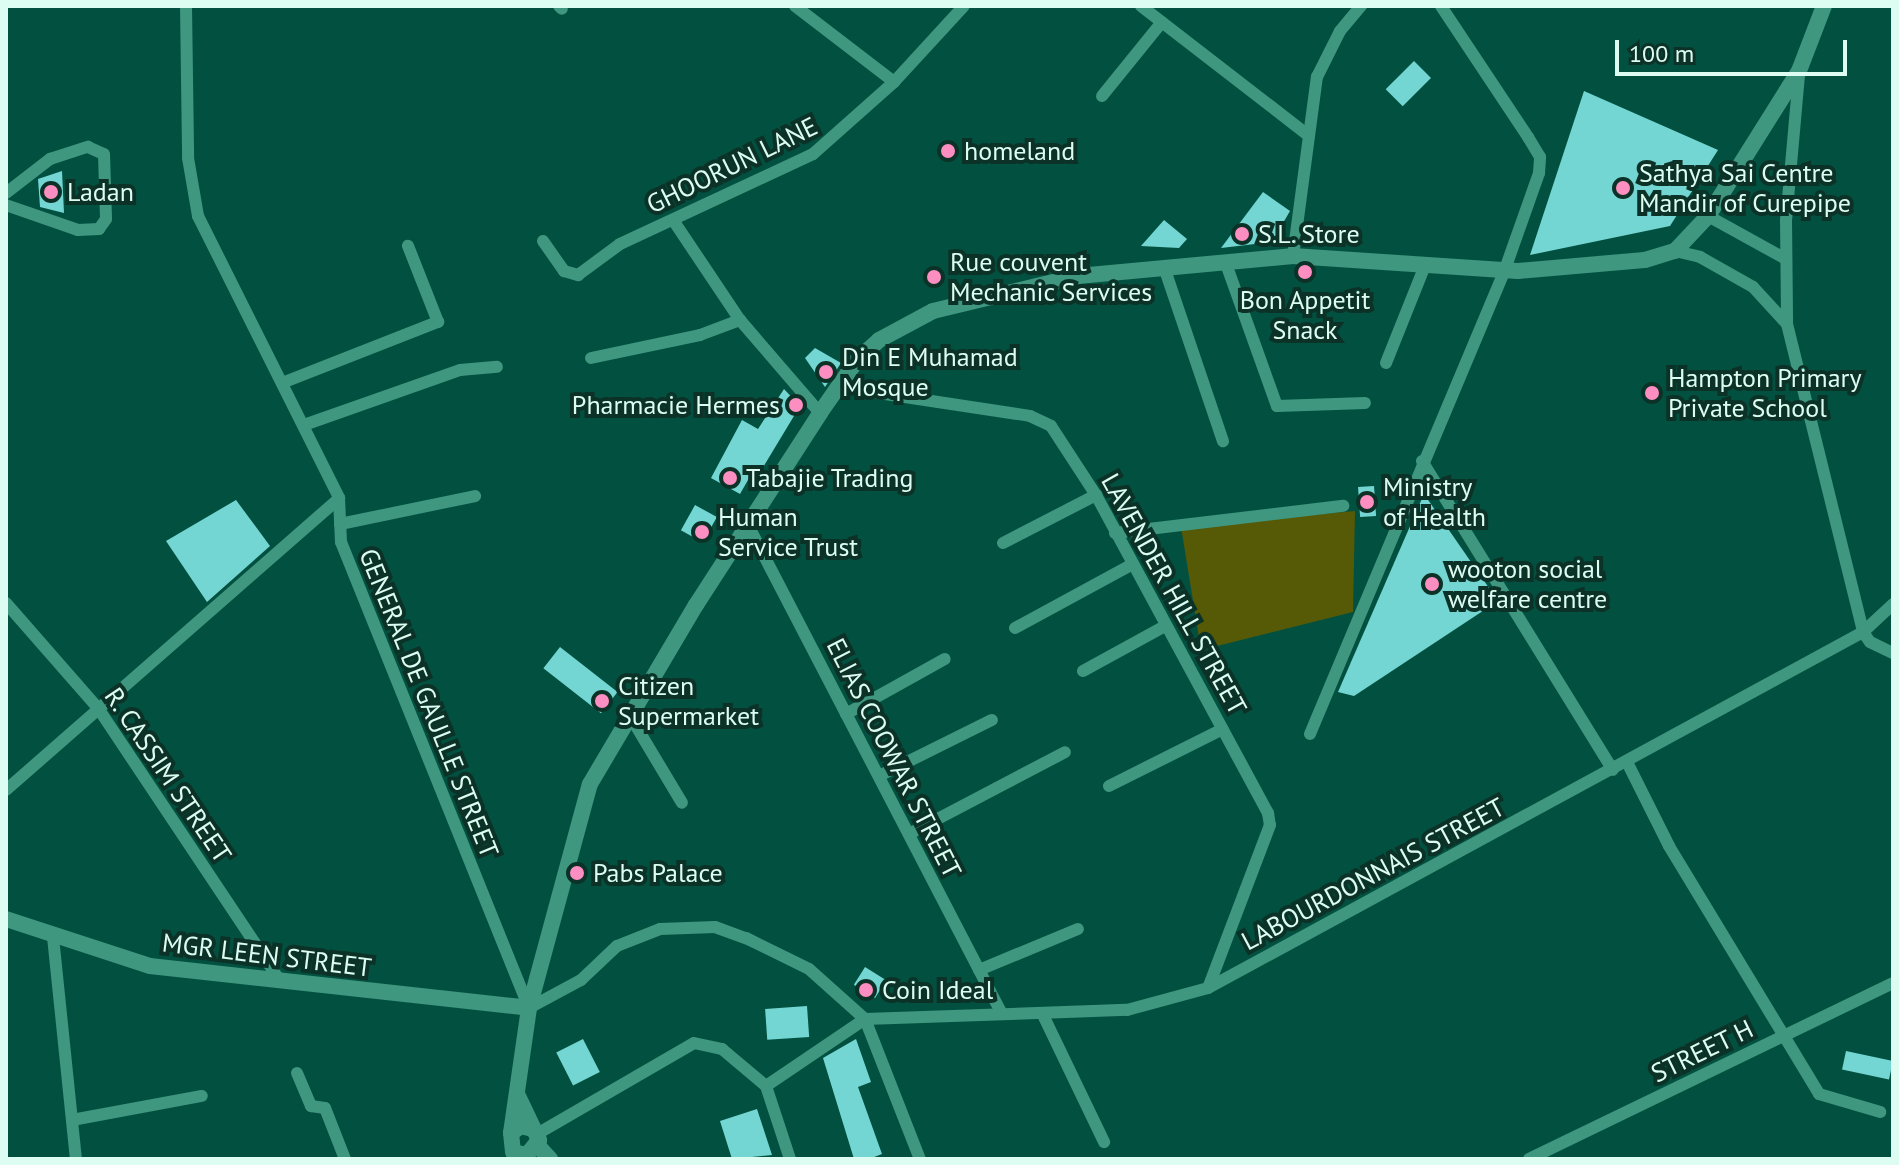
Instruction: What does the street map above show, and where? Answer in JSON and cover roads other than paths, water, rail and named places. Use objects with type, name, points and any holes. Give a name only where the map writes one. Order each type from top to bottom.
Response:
[{"type":"main road","points":[[508,1146],[529,1008],[578,818],[590,784],[820,413],[879,340],[933,311],[1035,284],[1164,267],[1293,256],[1504,272],[1645,260],[1675,251],[1708,216],[1799,71],[1824,6]]},
{"type":"main road","name":"MGR LEEN STREET","points":[[6,919],[53,937],[150,966],[529,1008]]},
{"type":"main road","points":[[518,1095],[550,1159]]},
{"type":"main road","points":[[508,1146],[521,1126],[536,1136]]},
{"type":"main road","points":[[508,1146],[527,1155],[536,1136]]},
{"type":"street","name":"GENERAL DE GAULLE STREET","points":[[186,6],[191,192],[198,216],[339,498],[341,542],[529,1008]]},
{"type":"street","points":[[795,6],[894,82]]},
{"type":"street","name":"GHOORUN LANE","points":[[543,241],[564,271],[578,275],[620,244],[813,154],[894,82],[964,6]]},
{"type":"street","points":[[1141,6],[1309,136]]},
{"type":"street","points":[[1293,256],[1321,62],[1361,6]]},
{"type":"street","points":[[1310,734],[1422,461],[1504,272],[1539,173],[1540,157],[1441,6]]},
{"type":"street","points":[[1102,96],[1162,22]]},
{"type":"street","points":[[1799,71],[1786,259],[1787,324],[1863,632],[1870,642],[1893,653]]},
{"type":"street","points":[[6,193],[50,159],[88,147],[104,154],[106,219],[99,229],[78,230],[6,205]]},
{"type":"street","points":[[1708,216],[1786,259]]},
{"type":"street","points":[[673,220],[740,320],[820,413]]},
{"type":"street","points":[[282,383],[438,322],[408,246]]},
{"type":"street","points":[[1675,251],[1700,257],[1753,287],[1787,324]]},
{"type":"street","points":[[1225,261],[1277,406],[1365,403]]},
{"type":"street","points":[[1164,267],[1223,441]]},
{"type":"street","points":[[1386,363],[1424,268]]},
{"type":"street","points":[[591,358],[700,335],[740,320]]},
{"type":"street","points":[[304,425],[460,370],[497,367]]},
{"type":"street","name":"LAVENDER HILL STREET","points":[[839,387],[1030,416],[1051,426],[1096,495],[1163,627],[1260,794],[1270,825],[1208,988]]},
{"type":"street","points":[[1422,461],[1613,770]]},
{"type":"street","points":[[1003,543],[1096,495]]},
{"type":"street","points":[[340,524],[475,496]]},
{"type":"street","points":[[6,790],[339,498]]},
{"type":"street","points":[[1115,533],[1343,506]]},
{"type":"street","name":"ELIAS COOWAR STREET","points":[[748,525],[1001,1012]]},
{"type":"street","points":[[1015,628],[1131,565]]},
{"type":"street","name":"R. CASSIM STREET","points":[[6,603],[98,708],[281,982]]},
{"type":"street","name":"LABOURDONNAIS STREET","points":[[865,1019],[1127,1010],[1208,988],[1863,632],[1893,604]]},
{"type":"street","points":[[1083,671],[1163,627]]},
{"type":"street","points":[[846,714],[945,659]]},
{"type":"street","points":[[630,716],[682,803]]},
{"type":"street","points":[[879,776],[992,720]]},
{"type":"street","points":[[1109,786],[1223,729]]},
{"type":"street","points":[[909,834],[1065,752]]},
{"type":"street","points":[[1627,762],[1669,846],[1819,1094],[1880,1112]]},
{"type":"street","points":[[529,1008],[581,980],[617,946],[687,925],[715,927],[798,963],[833,986],[865,1019],[920,1159]]},
{"type":"street","points":[[979,970],[1078,929]]},
{"type":"street","points":[[53,937],[76,1159]]},
{"type":"street","name":"STREET H","points":[[1529,1159],[1893,983]]},
{"type":"street","points":[[1043,1015],[1104,1142]]},
{"type":"street","points":[[766,1086],[865,1019]]},
{"type":"street","points":[[536,1136],[694,1043],[722,1049],[766,1086],[790,1159]]},
{"type":"street","points":[[297,1073],[311,1106],[325,1108],[345,1159]]},
{"type":"street","points":[[72,1120],[202,1096]]},
{"type":"place","name":"homeland","points":[[948,151]]},
{"type":"place","name":"Sathya Sai Centre Mandir of Curepipe","points":[[1623,188]]},
{"type":"place","name":"Ladan","points":[[51,192]]},
{"type":"place","name":"S.L. Store","points":[[1242,234]]},
{"type":"place","name":"Bon Appetit Snack","points":[[1305,272]]},
{"type":"place","name":"Rue couvent Mechanic Services","points":[[934,277]]},
{"type":"place","name":"Din E Muhamad Mosque","points":[[826,372]]},
{"type":"place","name":"Hampton Primary Private School","points":[[1652,393]]},
{"type":"place","name":"Pharmacie Hermes","points":[[796,405]]},
{"type":"place","name":"Tabajie Trading","points":[[730,478]]},
{"type":"place","name":"Ministry of Health","points":[[1367,502]]},
{"type":"place","name":"Human Service Trust","points":[[702,532]]},
{"type":"place","name":"wooton social welfare centre","points":[[1432,584]]},
{"type":"place","name":"Citizen Supermarket","points":[[602,701]]},
{"type":"place","name":"Pabs Palace","points":[[577,873]]},
{"type":"place","name":"Coin Ideal","points":[[866,990]]}]
